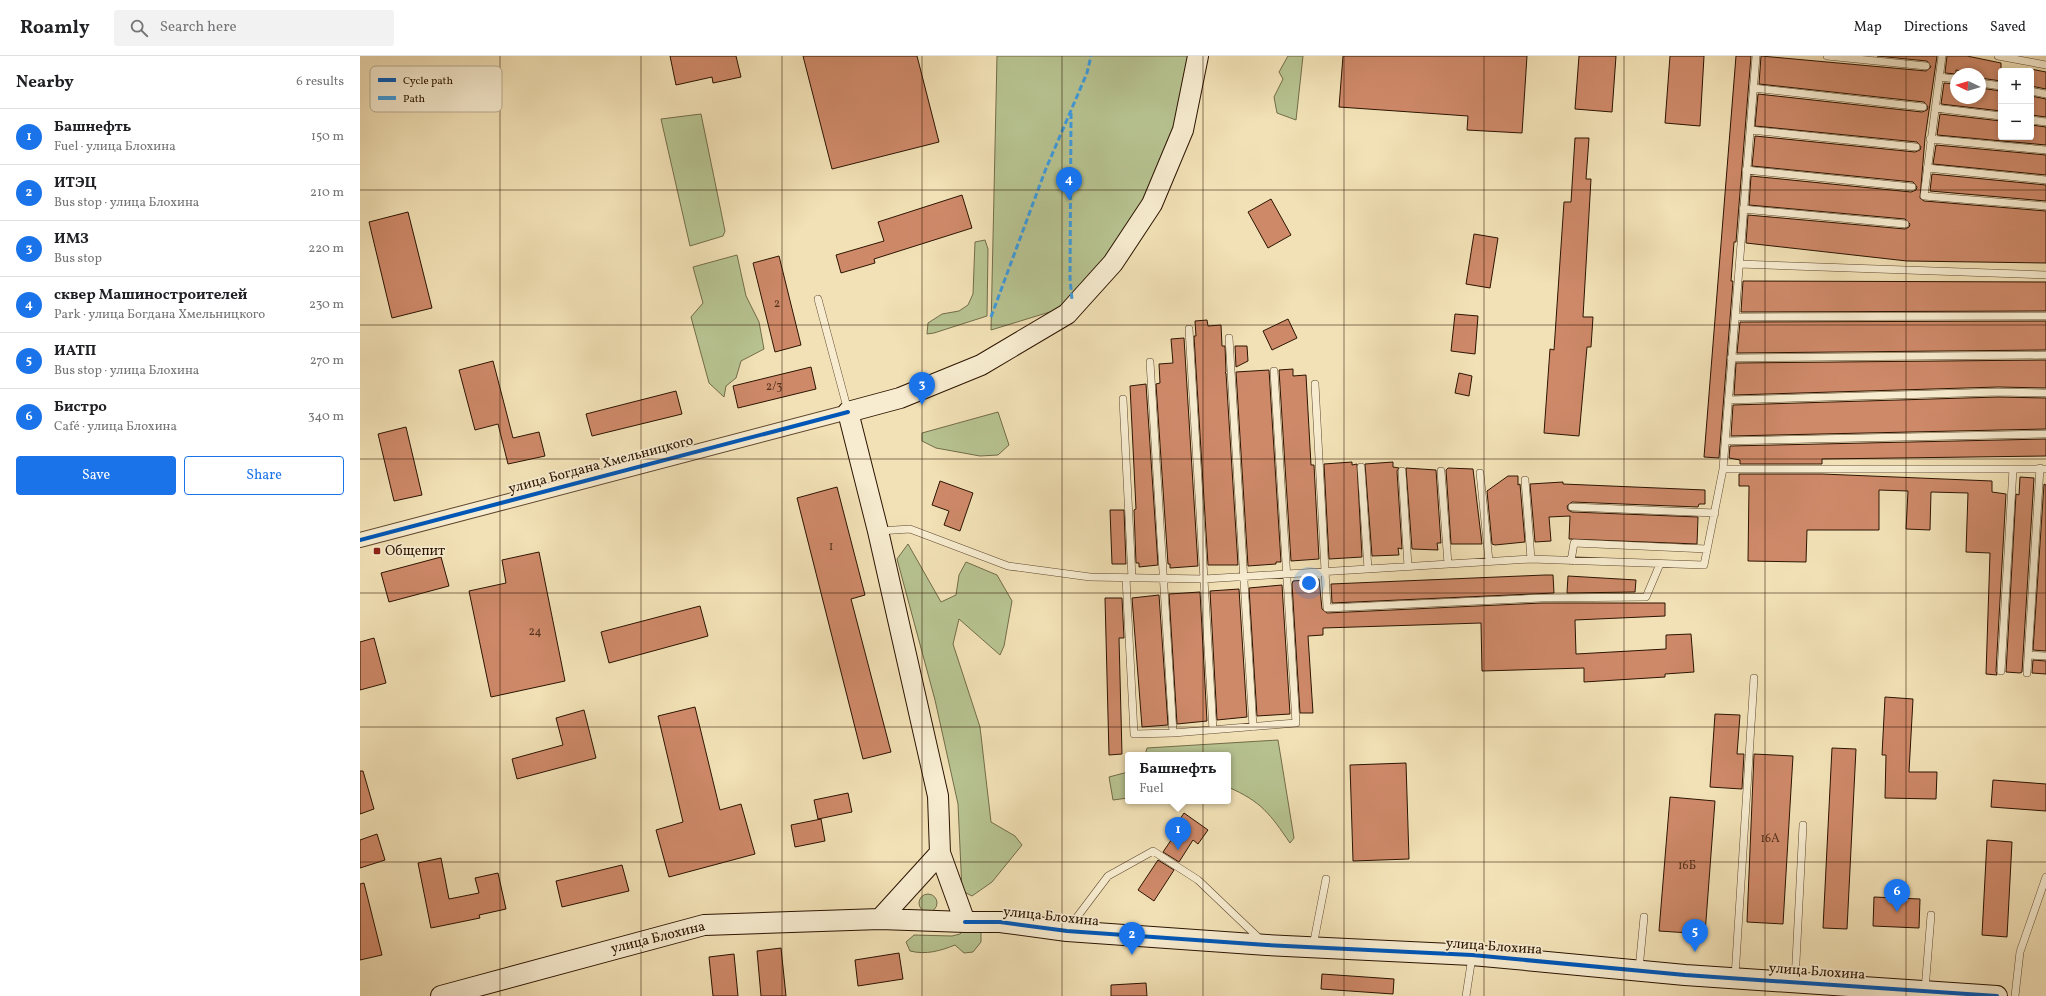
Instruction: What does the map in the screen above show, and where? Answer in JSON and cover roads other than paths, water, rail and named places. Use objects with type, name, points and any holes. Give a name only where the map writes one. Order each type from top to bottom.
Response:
[{"type":"main road","name":"улица Богдана Хмельницкого","points":[[848,412],[900,398],[981,365],[1066,314],[1113,263],[1152,204],[1183,130],[1198,56]]},
{"type":"main road","points":[[848,412],[878,531],[938,796],[940,853],[965,922]]},
{"type":"main road","points":[[880,919],[940,853]]},
{"type":"main road","name":"улица Блохина","points":[[441,996],[704,925],[880,919],[1000,922],[1067,931],[1267,945],[1472,955],[1639,971],[1997,996]]},
{"type":"street","name":"улица Богдана Хмельницкого","points":[[360,540],[848,412]]},
{"type":"lane","points":[[878,531],[910,529],[1008,566],[1090,577],[1204,578],[1531,559],[1704,565],[1723,469],[1756,56]]},
{"type":"lane","points":[[1827,56],[1926,66]]},
{"type":"lane","points":[[1942,56],[1930,138],[1924,196],[2046,206]]},
{"type":"lane","points":[[1998,56],[2046,65]]},
{"type":"lane","points":[[1939,77],[1950,78]]},
{"type":"lane","points":[[1986,84],[1998,86]]},
{"type":"lane","points":[[1753,88],[1923,107]]},
{"type":"lane","points":[[2034,92],[2046,94]]},
{"type":"lane","points":[[1935,108],[1998,116]]},
{"type":"lane","points":[[2034,120],[2046,122]]},
{"type":"lane","points":[[1750,130],[1916,147]]},
{"type":"lane","points":[[1930,138],[2046,150]]},
{"type":"lane","points":[[1927,168],[2046,180]]},
{"type":"lane","points":[[1746,170],[1912,187]]},
{"type":"lane","points":[[1743,209],[1905,224]]},
{"type":"lane","points":[[1739,264],[2046,275]]},
{"type":"lane","points":[[818,300],[848,412]]},
{"type":"lane","points":[[1735,317],[2046,316]]},
{"type":"lane","points":[[1189,329],[1213,730]]},
{"type":"lane","points":[[1229,338],[1253,727]]},
{"type":"lane","points":[[1731,358],[2046,355]]},
{"type":"lane","points":[[1150,362],[1173,733]]},
{"type":"lane","points":[[1123,399],[1134,734],[1173,733],[1296,723],[1274,371]]},
{"type":"lane","points":[[1315,384],[1327,608],[1542,598],[1646,597],[1660,564]]},
{"type":"lane","points":[[1728,400],[1998,392],[2046,393]]},
{"type":"lane","points":[[1725,440],[2046,434]]},
{"type":"lane","points":[[1361,467],[1368,569]]},
{"type":"lane","points":[[2001,671],[2013,468]]},
{"type":"lane","points":[[1723,469],[2043,468],[2027,673]]},
{"type":"lane","points":[[1402,471],[1408,566]]},
{"type":"lane","points":[[1441,471],[1448,564]]},
{"type":"lane","points":[[1480,473],[1489,561]]},
{"type":"lane","points":[[1524,480],[1531,559]]},
{"type":"lane","points":[[1572,507],[1715,512]]},
{"type":"lane","points":[[1571,561],[1574,543],[1707,549]]},
{"type":"lane","points":[[2028,655],[2046,656]]},
{"type":"lane","points":[[1735,978],[1754,678]]},
{"type":"lane","points":[[1795,982],[1803,825]]},
{"type":"lane","points":[[1067,931],[1108,876],[1152,851],[1198,880],[1267,945]]},
{"type":"lane","points":[[2015,996],[2020,952],[2046,877]]},
{"type":"lane","points":[[1313,947],[1326,879]]},
{"type":"lane","points":[[1925,991],[1931,915]]},
{"type":"lane","points":[[1639,971],[1644,917]]},
{"type":"lane","points":[[1466,996],[1472,955]]},
{"type":"place","name":"сквер Машиностроителей","points":[[1069,200]]},
{"type":"place","name":"ИМЗ","points":[[922,405]]},
{"type":"place","name":"Общепит","points":[[377,551]]},
{"type":"place","name":"Башнефть","points":[[1178,850]]},
{"type":"place","name":"Бистро","points":[[1897,912]]},
{"type":"place","name":"ИАТП","points":[[1695,952]]},
{"type":"place","name":"ИТЭЦ","points":[[1132,955]]}]
